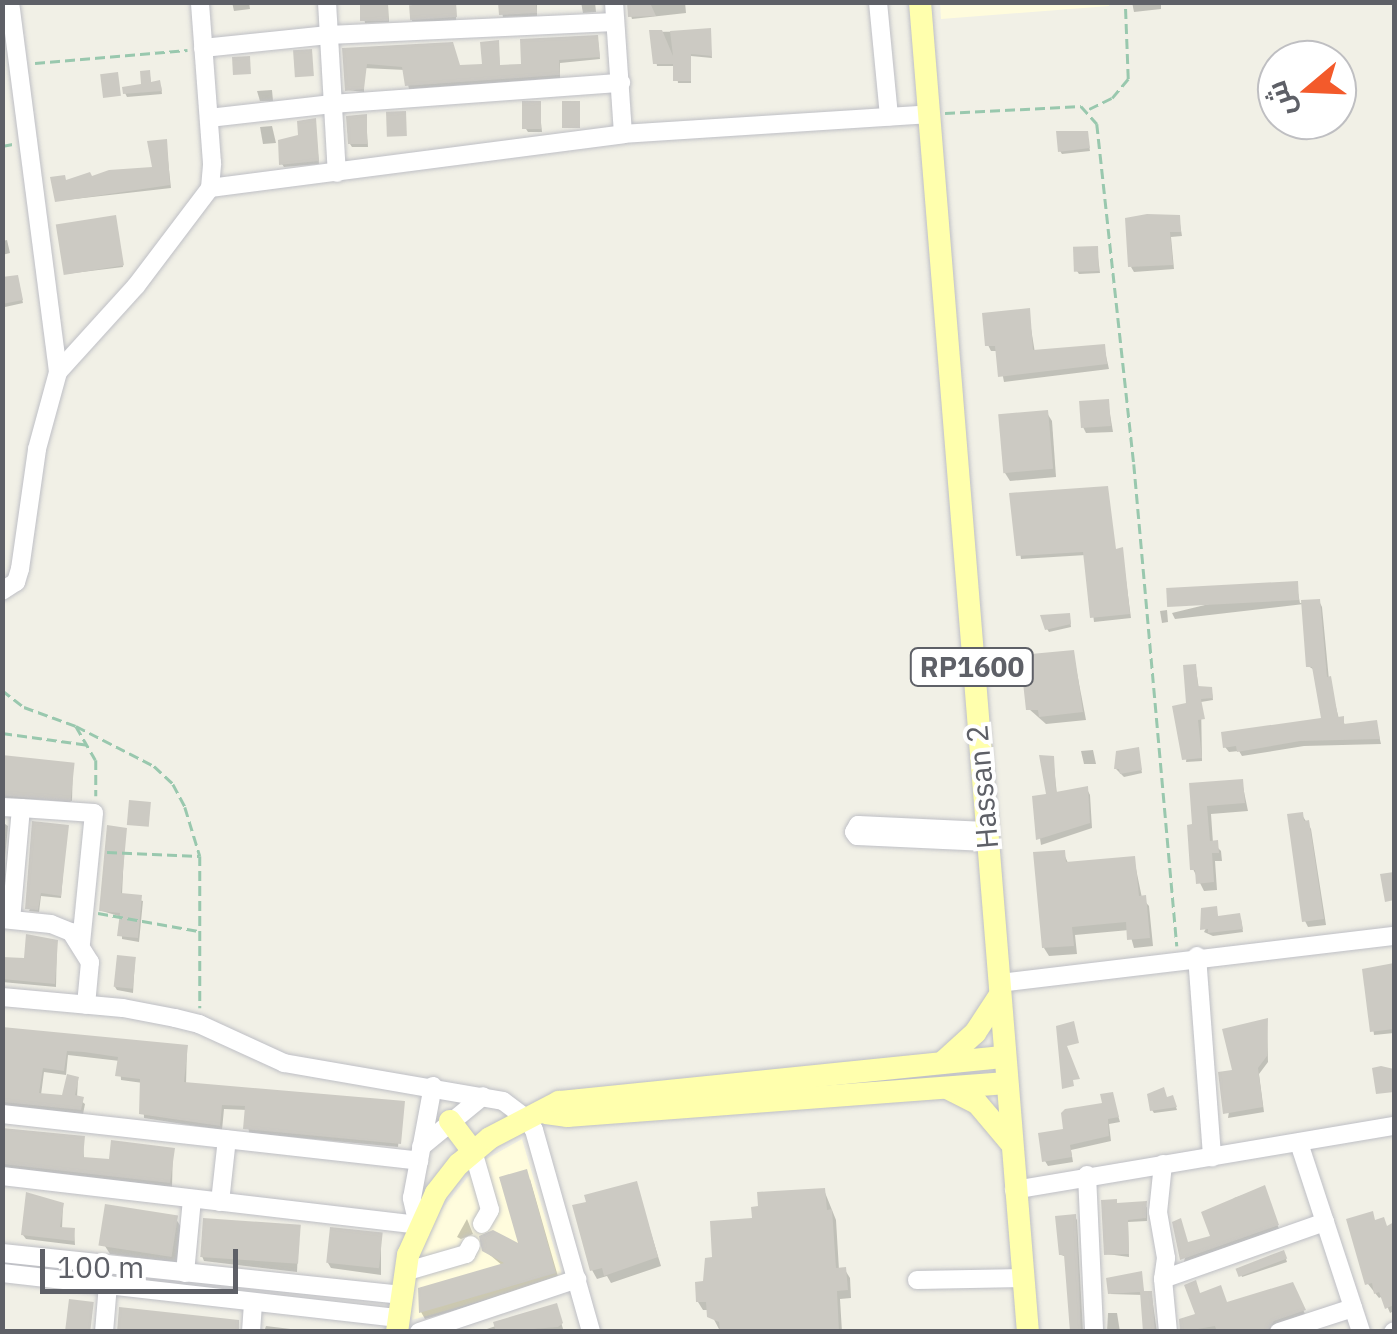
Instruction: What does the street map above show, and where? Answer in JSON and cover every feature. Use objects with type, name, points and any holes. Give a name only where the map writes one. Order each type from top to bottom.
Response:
[{"type":"main road","name":"Hassan 2","points":[[920,2],[1028,1332]]},
{"type":"main road","points":[[942,1064],[975,1033],[999,989]]},
{"type":"main road","points":[[400,1304],[418,1225],[447,1178],[474,1151],[568,1100],[1004,1057]]},
{"type":"main road","points":[[536,1116],[1006,1084]]},
{"type":"main road","points":[[946,1088],[977,1103],[1011,1144]]},
{"type":"main road","points":[[450,1121],[474,1151]]},
{"type":"street","points":[[10,2],[58,372]]},
{"type":"street","points":[[2,591],[16,582],[20,569],[44,410],[58,372],[136,286],[210,188],[200,2]]},
{"type":"street","points":[[327,2],[337,173]]},
{"type":"street","points":[[878,2],[889,116]]},
{"type":"street","points":[[203,48],[615,12],[622,134]]},
{"type":"street","points":[[209,118],[332,104],[621,82]]},
{"type":"street","points":[[210,188],[622,134],[929,114]]},
{"type":"street","points":[[82,942],[71,932],[51,924],[7,919],[12,808],[94,813],[82,942],[92,978],[86,1005]]},
{"type":"street","points":[[895,832],[986,837]]},
{"type":"street","points":[[999,989],[1188,958],[1394,936]]},
{"type":"street","points":[[1188,958],[1212,1157]]},
{"type":"street","points":[[2,997],[86,1005],[200,1024],[284,1063],[482,1096],[536,1116],[591,1332]]},
{"type":"street","points":[[2,1176],[418,1225],[412,1198],[433,1086]]},
{"type":"street","points":[[420,1154],[450,1121],[482,1096]]},
{"type":"street","points":[[2,1114],[420,1154]]},
{"type":"street","points":[[1014,1190],[1394,1126]]},
{"type":"street","points":[[220,1202],[228,1138]]},
{"type":"street","points":[[1298,1144],[1361,1332]]},
{"type":"street","points":[[474,1151],[490,1210],[482,1224]]},
{"type":"street","points":[[1163,1164],[1158,1212],[1166,1258],[1163,1279],[1168,1332]]},
{"type":"street","points":[[1087,1176],[1094,1332]]},
{"type":"street","points":[[185,1272],[192,1198]]},
{"type":"street","points":[[1163,1279],[1324,1222]]},
{"type":"street","points":[[2,1273],[252,1303],[400,1304],[466,1254],[471,1246]]},
{"type":"street","points":[[2,1253],[185,1272],[400,1304]]},
{"type":"street","points":[[917,1280],[1024,1278]]},
{"type":"street","points":[[419,1332],[577,1279]]},
{"type":"street","points":[[104,1332],[108,1284]]},
{"type":"street","points":[[251,1332],[252,1303]]},
{"type":"street","points":[[1279,1332],[1354,1308]]},
{"type":"path","points":[[929,114],[1063,106],[1088,110],[1112,98],[1128,79],[1125,2]]},
{"type":"path","points":[[19,65],[203,48]]},
{"type":"path","points":[[1088,110],[1097,124],[1101,144],[1188,958]]},
{"type":"path","points":[[2,614],[2,636]]},
{"type":"path","points":[[2,690],[24,708],[132,750],[173,784],[200,856],[200,1024]]},
{"type":"path","points":[[76,726],[90,745],[98,774],[94,813]]},
{"type":"path","points":[[2,733],[90,745]]},
{"type":"path","points":[[92,850],[200,856]]},
{"type":"path","points":[[84,911],[200,931]]},
{"type":"shaded area","points":[[940,3],[1109,3],[941,19]]},
{"type":"shaded area","points":[[522,1139],[563,1278],[412,1320],[407,1288],[430,1224],[479,1163]]},
{"type":"building","points":[[360,2],[388,2],[388,21],[360,21]]},
{"type":"building","points":[[456,2],[457,17],[410,20],[409,5]]},
{"type":"building","points":[[498,2],[536,2],[537,13],[499,15]]},
{"type":"building","points":[[627,2],[651,5],[656,16],[628,17]]},
{"type":"building","points":[[711,28],[712,56],[691,54],[691,81],[673,81],[673,64],[653,64],[649,30],[662,30],[673,56],[670,31]]},
{"type":"building","points":[[598,35],[600,57],[559,60],[560,75],[405,86],[402,67],[367,64],[364,89],[345,91],[342,48],[453,42],[460,65],[482,64],[480,42],[499,40],[500,65],[521,64],[520,39]]},
{"type":"building","points":[[312,49],[314,76],[295,77],[293,50]]},
{"type":"building","points":[[250,56],[251,74],[233,75],[232,57]]},
{"type":"building","points":[[150,70],[151,82],[160,80],[162,91],[123,94],[122,87],[141,84],[140,71]]},
{"type":"building","points":[[118,72],[121,96],[103,98],[100,74]]},
{"type":"building","points":[[522,101],[541,101],[541,129],[522,129]]},
{"type":"building","points":[[562,101],[580,101],[580,128],[562,128]]},
{"type":"building","points":[[406,111],[407,136],[387,137],[386,112]]},
{"type":"building","points":[[367,114],[367,144],[348,144],[346,116]]},
{"type":"building","points":[[316,118],[319,161],[279,165],[278,140],[298,135],[297,121]]},
{"type":"building","points":[[1056,131],[1088,131],[1090,148],[1058,152]]},
{"type":"building","points":[[167,139],[170,185],[55,202],[50,177],[65,175],[66,180],[90,172],[92,176],[109,170],[152,167],[147,141]]},
{"type":"building","points":[[116,215],[124,265],[64,275],[56,225]]},
{"type":"building","points":[[1180,215],[1181,232],[1170,232],[1173,265],[1128,267],[1125,218]]},
{"type":"building","points":[[1098,246],[1099,271],[1074,272],[1073,247]]},
{"type":"building","points":[[18,275],[23,300],[2,304],[2,277]]},
{"type":"building","points":[[1030,308],[1033,350],[1105,344],[1107,364],[998,377],[995,346],[985,346],[982,313]]},
{"type":"building","points":[[1109,399],[1111,426],[1081,428],[1079,401]]},
{"type":"building","points":[[1048,410],[1053,469],[1003,473],[998,414]]},
{"type":"building","points":[[1108,486],[1116,549],[1123,547],[1130,614],[1090,618],[1083,552],[1016,556],[1009,493]]},
{"type":"building","points":[[1298,581],[1299,600],[1167,607],[1166,588]]},
{"type":"building","points":[[1320,599],[1327,677],[1331,676],[1338,717],[1344,716],[1344,724],[1377,720],[1380,739],[1300,741],[1237,752],[1236,746],[1223,748],[1221,732],[1321,718],[1312,667],[1306,667],[1301,600]]},
{"type":"building","points":[[1070,613],[1071,624],[1045,630],[1040,615]]},
{"type":"building","points":[[1074,650],[1083,712],[1039,717],[1038,710],[1026,710],[1020,655]]},
{"type":"building","points":[[1196,664],[1198,686],[1212,687],[1213,698],[1201,699],[1205,719],[1198,720],[1202,758],[1182,760],[1172,706],[1186,703],[1183,665]]},
{"type":"building","points":[[1139,747],[1142,770],[1120,774],[1119,769],[1114,769],[1116,751]]},
{"type":"building","points":[[2,755],[75,763],[70,802],[2,795]]},
{"type":"building","points":[[1039,755],[1054,756],[1056,792],[1088,786],[1090,823],[1036,840],[1032,796],[1046,794]]},
{"type":"building","points":[[1243,779],[1245,803],[1207,806],[1210,841],[1218,840],[1219,853],[1212,853],[1214,882],[1196,884],[1195,870],[1190,870],[1189,783]]},
{"type":"building","points":[[129,800],[151,802],[149,827],[127,825]]},
{"type":"building","points":[[1303,812],[1304,821],[1309,820],[1324,919],[1302,922],[1287,814]]},
{"type":"building","points":[[32,821],[69,825],[61,896],[41,893],[38,910],[25,909]]},
{"type":"building","points":[[107,825],[127,828],[121,893],[142,895],[138,938],[117,936],[120,913],[99,911]]},
{"type":"building","points":[[1065,850],[1066,862],[1135,856],[1139,896],[1146,895],[1150,938],[1127,940],[1126,922],[1072,927],[1074,946],[1042,948],[1033,852]]},
{"type":"building","points":[[1394,872],[1394,900],[1385,902],[1380,874]]},
{"type":"building","points":[[1217,906],[1218,916],[1240,913],[1243,929],[1208,933],[1208,929],[1200,930],[1201,908]]},
{"type":"building","points":[[26,934],[58,940],[55,984],[2,979],[2,957],[24,958]]},
{"type":"building","points":[[117,955],[136,957],[133,989],[114,987]]},
{"type":"building","points":[[1394,963],[1394,1029],[1370,1032],[1362,969]]},
{"type":"building","points":[[1268,1018],[1267,1056],[1258,1068],[1263,1107],[1223,1114],[1218,1072],[1232,1070],[1222,1029]]},
{"type":"building","points":[[1074,1021],[1079,1043],[1067,1046],[1080,1079],[1073,1080],[1074,1086],[1062,1089],[1056,1026]]},
{"type":"building","points":[[2,1027],[188,1045],[184,1082],[405,1101],[401,1144],[243,1129],[245,1106],[222,1105],[220,1126],[139,1114],[140,1079],[115,1076],[118,1057],[84,1052],[67,1051],[64,1071],[43,1068],[39,1093],[62,1095],[67,1074],[79,1077],[75,1095],[84,1097],[81,1110],[2,1102]]},
{"type":"building","points":[[1372,1068],[1394,1069],[1394,1092],[1376,1094]]},
{"type":"building","points":[[1164,1087],[1167,1097],[1173,1095],[1177,1107],[1150,1111],[1147,1094]]},
{"type":"building","points":[[1113,1092],[1119,1117],[1108,1119],[1109,1136],[1070,1145],[1072,1157],[1042,1162],[1038,1133],[1063,1129],[1061,1113],[1065,1109],[1102,1103],[1100,1094]]},
{"type":"building","points":[[2,1128],[85,1136],[83,1157],[109,1159],[111,1140],[175,1148],[170,1183],[2,1164]]},
{"type":"building","points":[[527,1169],[556,1273],[419,1313],[418,1288],[504,1263],[482,1251],[479,1236],[493,1230],[518,1243],[499,1177]]},
{"type":"building","points":[[637,1181],[658,1257],[604,1276],[602,1268],[590,1271],[572,1205],[586,1202],[584,1195]]},
{"type":"building","points":[[1265,1185],[1279,1225],[1180,1260],[1172,1222],[1181,1218],[1188,1242],[1210,1236],[1201,1212]]},
{"type":"building","points":[[825,1188],[827,1210],[832,1209],[836,1268],[846,1267],[848,1290],[837,1291],[839,1332],[720,1332],[719,1322],[707,1317],[706,1302],[696,1302],[695,1282],[703,1281],[705,1258],[712,1257],[710,1221],[752,1218],[751,1207],[758,1206],[757,1192]]},
{"type":"building","points":[[26,1192],[64,1203],[60,1227],[75,1228],[74,1241],[21,1235]]},
{"type":"building","points":[[1117,1199],[1117,1203],[1147,1201],[1146,1218],[1128,1220],[1129,1254],[1104,1255],[1101,1200]]},
{"type":"building","points":[[105,1204],[178,1216],[172,1257],[98,1245]]},
{"type":"building","points":[[1373,1211],[1375,1220],[1384,1217],[1387,1226],[1394,1222],[1394,1305],[1385,1309],[1379,1292],[1374,1294],[1372,1283],[1365,1285],[1346,1219]]},
{"type":"building","points":[[1076,1214],[1081,1332],[1070,1332],[1064,1255],[1059,1255],[1055,1216]]},
{"type":"building","points":[[203,1218],[301,1225],[298,1264],[200,1257]]},
{"type":"building","points":[[330,1227],[383,1233],[379,1268],[326,1263]]},
{"type":"building","points":[[1284,1250],[1287,1258],[1239,1277],[1235,1269]]},
{"type":"building","points":[[1142,1271],[1144,1291],[1152,1291],[1155,1332],[1143,1332],[1140,1292],[1108,1294],[1106,1278]]},
{"type":"building","points":[[1196,1280],[1200,1293],[1221,1285],[1227,1302],[1293,1282],[1306,1310],[1274,1321],[1267,1332],[1217,1332],[1215,1326],[1180,1332],[1179,1319],[1195,1314],[1184,1285]]},
{"type":"building","points":[[69,1299],[94,1302],[90,1332],[65,1332]]},
{"type":"building","points":[[557,1303],[563,1323],[558,1327],[496,1332],[493,1322]]},
{"type":"building","points":[[119,1307],[239,1320],[239,1332],[117,1332]]}]
